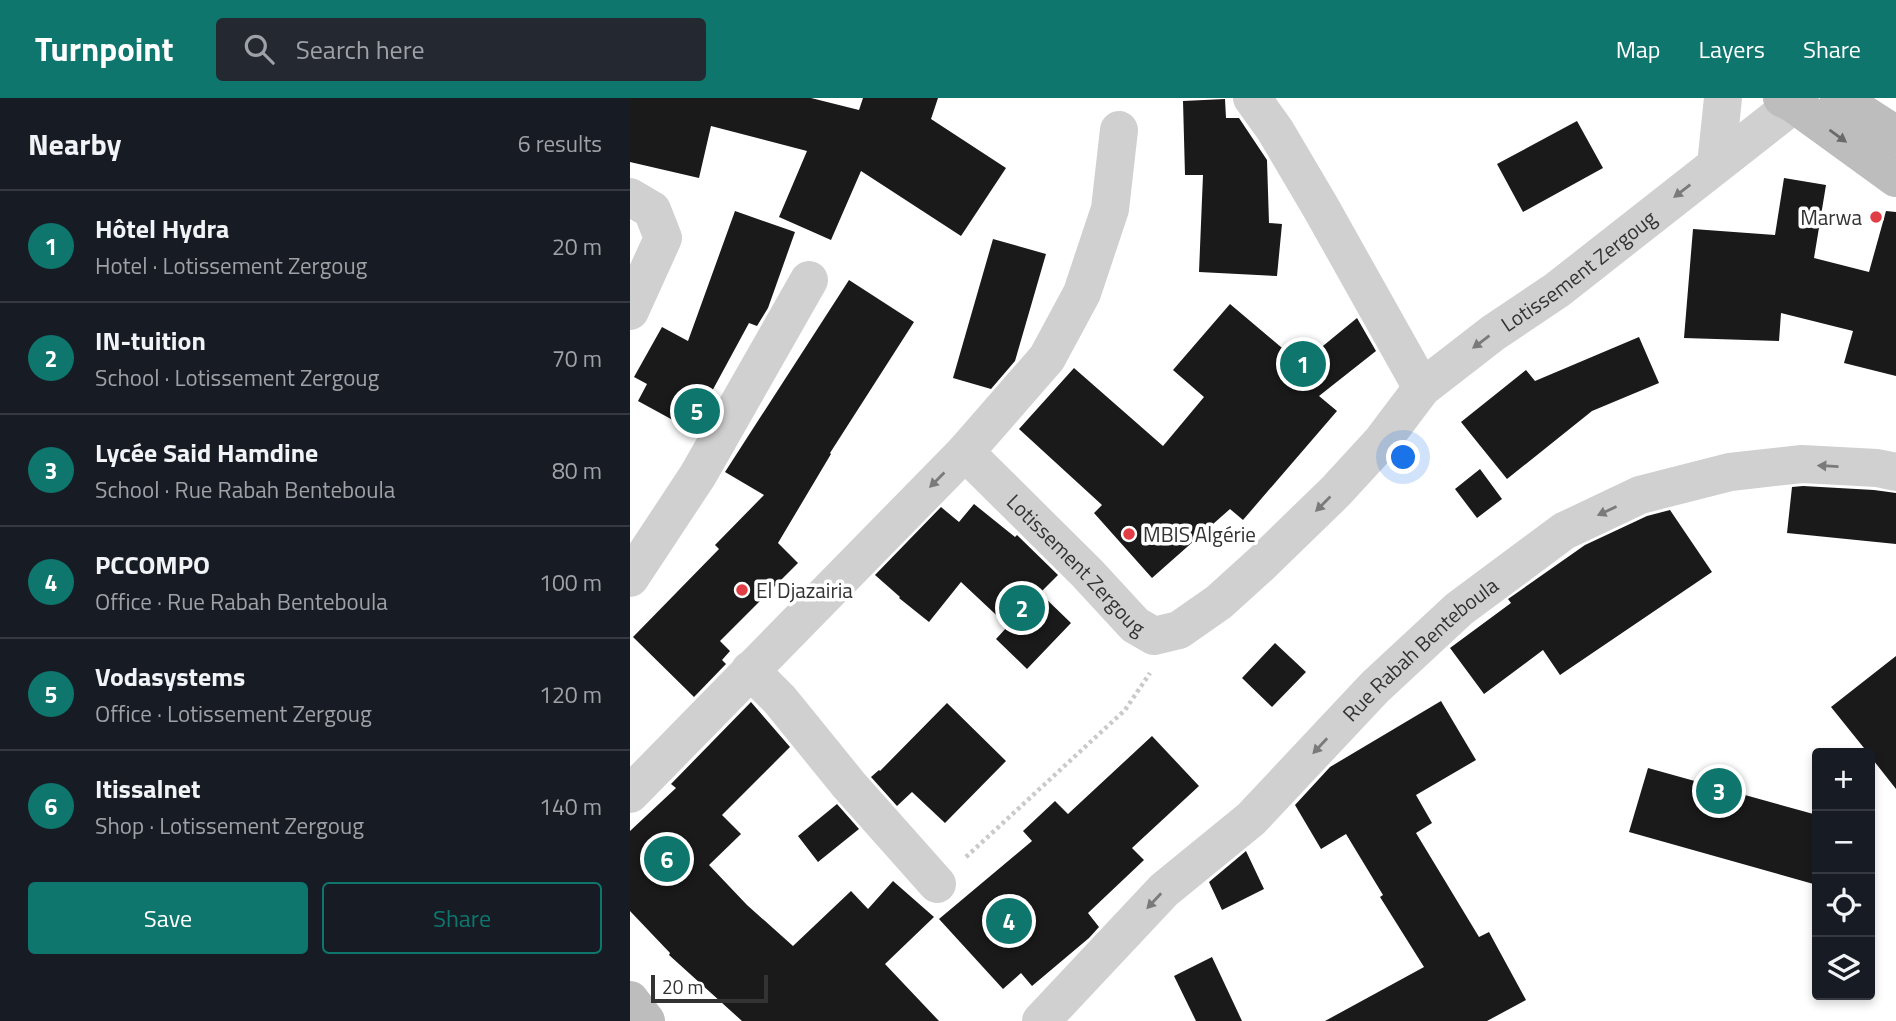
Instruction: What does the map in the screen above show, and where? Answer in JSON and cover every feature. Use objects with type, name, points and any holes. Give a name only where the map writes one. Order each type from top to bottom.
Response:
[{"type":"main road","points":[[1839,98],[1896,135]]},
{"type":"main road","points":[[1788,101],[1896,178]]},
{"type":"main road","points":[[630,1000],[646,1021]]},
{"type":"street","points":[[1252,98],[1275,130],[1422,388]]},
{"type":"street","points":[[1716,165],[1723,98]]},
{"type":"street","name":"Lotissement Zergoug","points":[[965,452],[1087,573],[1135,625],[1154,636],[1179,629],[1219,602],[1336,491],[1382,441],[1422,388],[1493,333],[1558,290],[1716,165],[1788,101]]},
{"type":"street","points":[[630,794],[965,452],[1047,358],[1082,293],[1110,209],[1119,130]]},
{"type":"street","points":[[630,197],[652,210],[663,238],[630,311]]},
{"type":"street","points":[[630,578],[698,475],[809,280]]},
{"type":"street","name":"Rue Rabah Benteboula","points":[[1041,1021],[1164,890],[1251,820],[1375,687],[1459,609],[1564,531],[1640,495],[1730,472],[1802,464],[1877,468],[1896,472]]},
{"type":"street","points":[[750,670],[780,700],[849,785],[937,884]]},
{"type":"path","points":[[937,884],[1125,710]]},
{"type":"building","points":[[630,98],[811,98],[859,110],[863,98],[938,98],[931,119],[1006,168],[961,236],[861,171],[831,240],[779,217],[807,151],[711,126],[699,178],[630,162]]},
{"type":"building","points":[[1225,99],[1226,118],[1239,118],[1267,160],[1269,223],[1282,224],[1277,276],[1199,272],[1203,175],[1185,175],[1183,101]]},
{"type":"building","points":[[1577,121],[1603,168],[1523,212],[1497,164]]},
{"type":"building","points":[[1784,178],[1826,185],[1814,258],[1869,272],[1886,211],[1896,212],[1896,376],[1844,363],[1853,331],[1781,313],[1779,341],[1684,338],[1693,229],[1775,235]]},
{"type":"building","points":[[735,211],[795,232],[768,308],[757,326],[749,323],[691,430],[638,401],[647,384],[634,377],[662,327],[688,341]]},
{"type":"building","points":[[993,239],[1046,254],[1015,361],[991,389],[953,378]]},
{"type":"building","points":[[849,280],[914,322],[830,453],[778,543],[798,563],[720,641],[730,651],[722,660],[726,664],[694,697],[633,637],[719,549],[715,545],[764,495],[725,472]]},
{"type":"building","points":[[1230,304],[1301,364],[1357,318],[1376,351],[1319,396],[1337,411],[1243,520],[1230,509],[1152,578],[1094,513],[1102,505],[1019,429],[1074,368],[1163,446],[1204,397],[1173,370]]},
{"type":"building","points":[[1639,337],[1659,383],[1592,411],[1507,479],[1461,422],[1526,370],[1535,381]]},
{"type":"building","points":[[1480,469],[1502,499],[1477,518],[1455,489]]},
{"type":"building","points":[[1792,487],[1896,493],[1896,544],[1787,533]]},
{"type":"building","points":[[974,504],[1015,537],[1017,535],[1058,575],[1040,593],[1071,623],[1027,669],[996,639],[1008,626],[961,582],[929,622],[875,575],[941,507],[959,522]]},
{"type":"building","points":[[1670,510],[1712,572],[1560,675],[1543,650],[1484,694],[1450,648],[1511,603],[1508,599],[1585,545],[1647,516]]},
{"type":"building","points":[[1275,643],[1306,672],[1272,707],[1242,678]]},
{"type":"building","points":[[1896,656],[1896,789],[1875,762],[1875,748],[1864,748],[1831,707]]},
{"type":"building","points":[[1441,701],[1476,760],[1416,795],[1432,823],[1416,833],[1479,937],[1489,932],[1526,1000],[1487,1021],[1325,1021],[1424,967],[1380,897],[1383,895],[1346,834],[1321,849],[1295,805],[1330,767]]},
{"type":"building","points":[[751,702],[790,747],[722,815],[741,834],[709,865],[747,905],[793,946],[851,891],[868,909],[893,881],[934,917],[885,964],[939,1021],[742,1021],[669,955],[630,911],[630,831],[676,788],[671,784]]},
{"type":"building","points":[[947,703],[1006,761],[945,823],[912,792],[897,806],[871,777]]},
{"type":"building","points":[[1152,736],[1199,786],[1132,848],[1144,860],[1088,913],[1099,927],[1089,938],[1032,986],[1021,973],[1003,989],[939,919],[1032,841],[1023,831],[1055,801],[1068,814]]},
{"type":"building","points":[[1648,768],[1812,814],[1812,884],[1629,832]]},
{"type":"building","points":[[837,804],[859,829],[818,862],[798,836]]},
{"type":"building","points":[[1246,851],[1264,889],[1222,910],[1209,882]]},
{"type":"building","points":[[1212,957],[1242,1021],[1196,1021],[1174,976]]},
{"type":"place","name":"Marwa","points":[[1876,217]]},
{"type":"place","name":"Hôtel Hydra","points":[[1303,364]]},
{"type":"place","name":"Vodasystems","points":[[697,411]]},
{"type":"place","name":"MBIS Algérie","points":[[1129,534]]},
{"type":"place","name":"El Djazairia","points":[[742,590]]},
{"type":"place","name":"IN-tuition","points":[[1022,608]]},
{"type":"place","name":"Lycée Said Hamdine","points":[[1719,791]]},
{"type":"place","name":"Itissalnet","points":[[667,859]]},
{"type":"place","name":"PCCOMPO","points":[[1009,921]]}]
